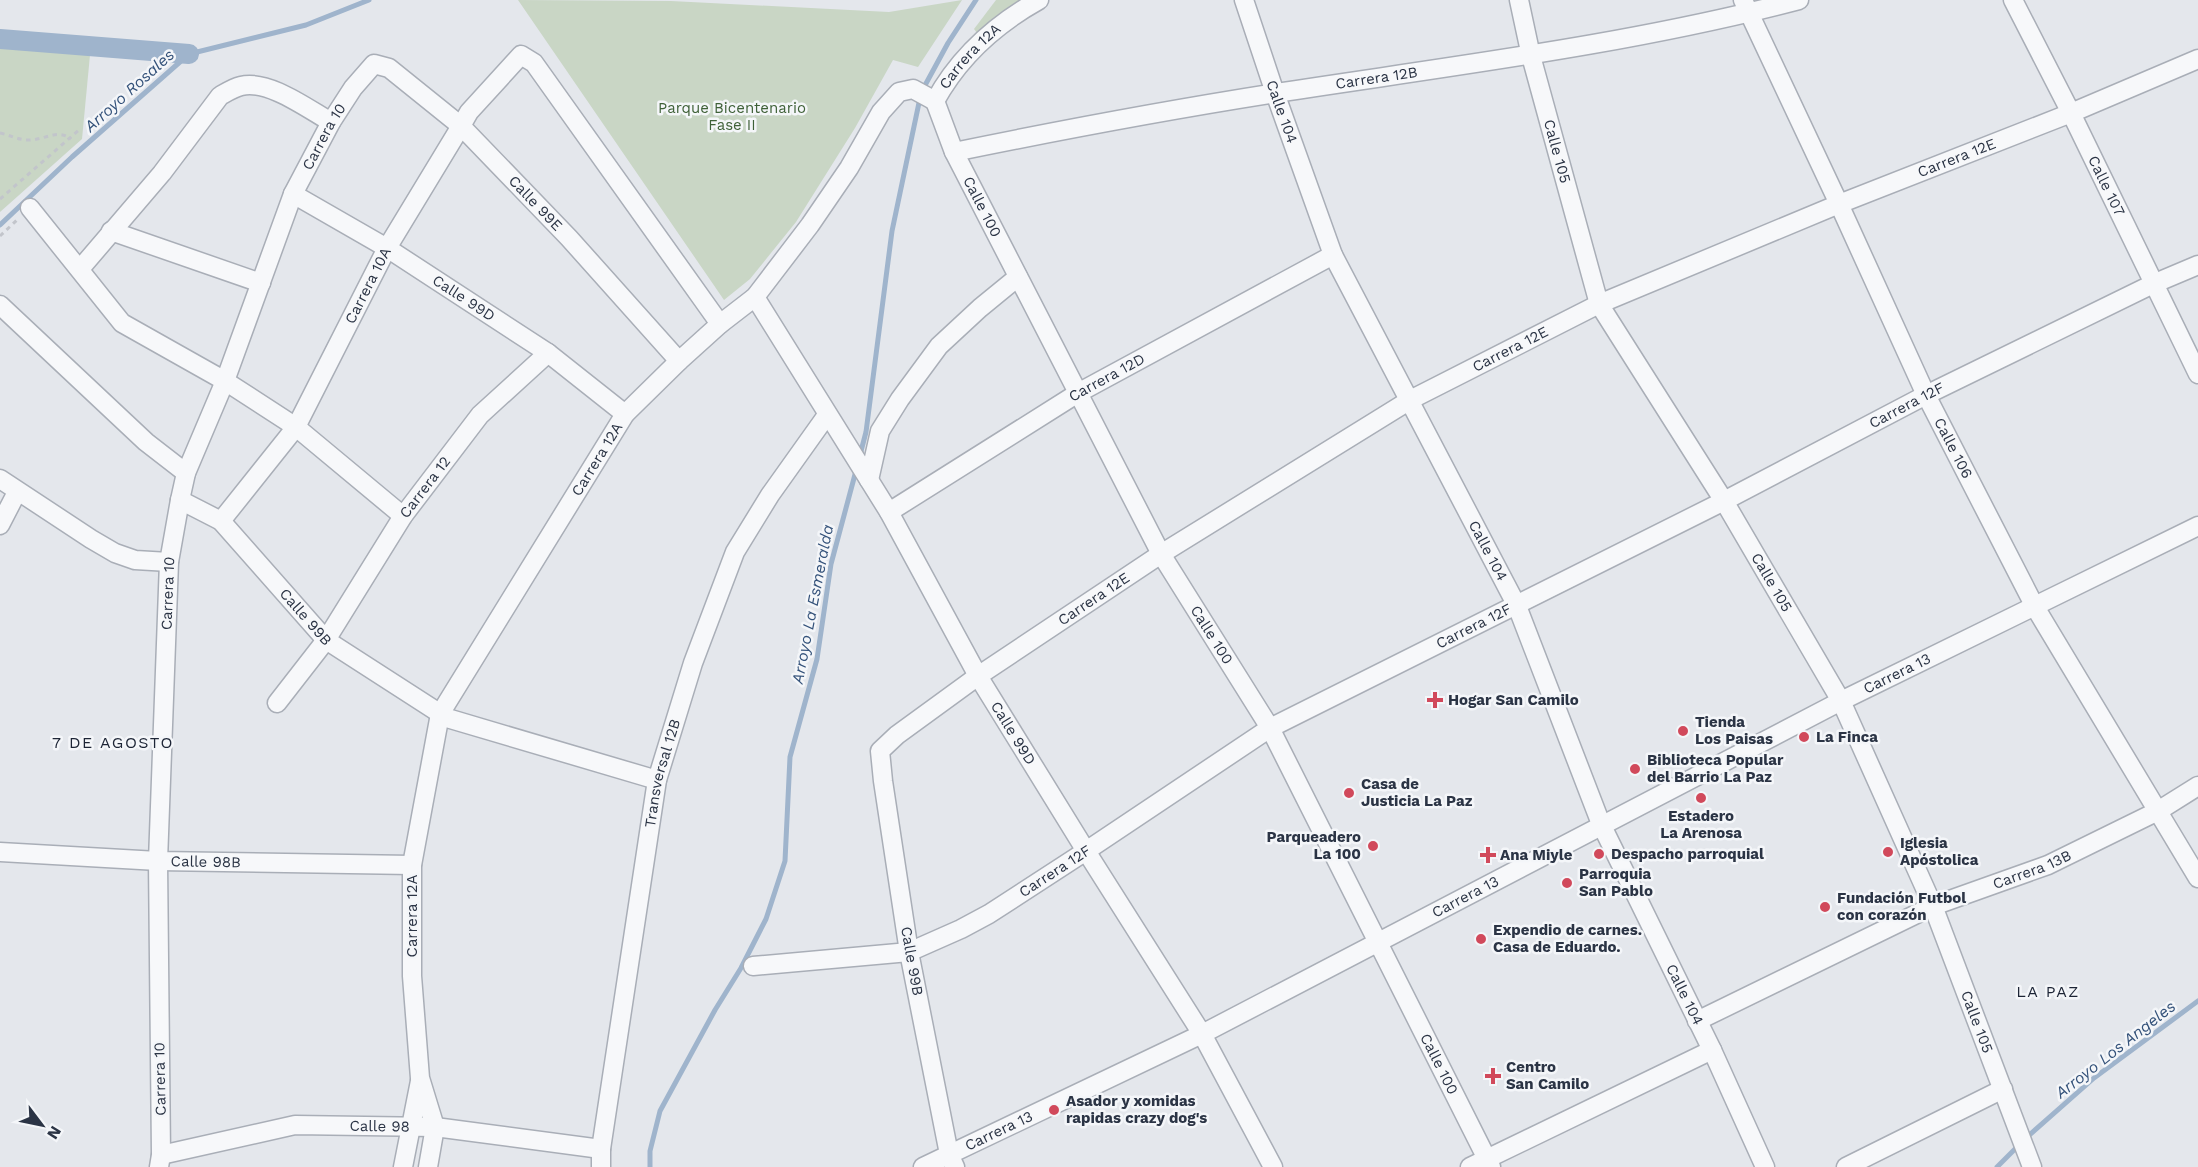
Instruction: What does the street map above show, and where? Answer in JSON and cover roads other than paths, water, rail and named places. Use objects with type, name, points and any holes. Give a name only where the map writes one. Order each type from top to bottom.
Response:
[{"type":"street","name":"Carrera 12A","points":[[428,1167],[435,1127],[420,1077],[412,976],[412,865],[443,716],[625,414],[720,324],[755,297],[810,225],[849,168],[881,112],[899,92],[913,89],[935,101],[947,78],[965,56],[1004,24],[1039,0]]},
{"type":"street","name":"Calle 104","points":[[1245,0],[1275,93],[1333,255],[1517,606],[1601,824],[1712,1050],[1765,1167]]},
{"type":"street","name":"Calle 105","points":[[1519,0],[1531,56],[1599,304],[1724,501],[1841,701],[1933,906],[2031,1163]]},
{"type":"street","name":"Carrera 12B","points":[[954,152],[1104,122],[1275,93],[1531,56],[1745,7],[1799,0]]},
{"type":"street","name":"Calle 107","points":[[2013,0],[2071,113],[2198,374]]},
{"type":"street","name":"Calle 106","points":[[1745,7],[1839,204],[1926,395],[2035,607],[2198,878]]},
{"type":"street","name":"Carrera 10A","points":[[221,521],[296,427],[387,248],[469,112],[521,55],[534,63],[720,324]]},
{"type":"street","name":"Carrera 12E","points":[[880,752],[897,735],[978,676],[1161,554],[1410,400],[1599,304],[1839,204],[2071,113],[2198,59]]},
{"type":"street","name":"Calle 99E","points":[[374,64],[389,68],[460,126],[569,238],[679,361]]},
{"type":"street","name":"Carrera 10","points":[[160,1161],[158,861],[169,562],[180,500],[186,473],[225,381],[293,194],[331,122],[353,88],[374,64]]},
{"type":"street","points":[[80,269],[162,173],[220,96],[243,85],[263,87],[276,91],[331,122]]},
{"type":"street","name":"Calle 100","points":[[935,101],[954,152],[1161,554],[1270,728],[1482,1164]]},
{"type":"street","name":"Calle 99D","points":[[293,194],[387,248],[548,353],[625,414]]},
{"type":"street","points":[[30,208],[122,323],[225,381],[296,427],[403,516]]},
{"type":"street","points":[[111,231],[261,283]]},
{"type":"street","name":"Carrera 12D","points":[[889,512],[1078,393],[1333,255]]},
{"type":"street","name":"Carrera 12F","points":[[753,966],[909,952],[988,914],[1270,728],[1724,501],[1926,395],[2153,284],[2198,265]]},
{"type":"street","points":[[866,476],[880,431],[900,399],[939,346],[1018,277]]},
{"type":"street","name":"Calle 99D","points":[[755,297],[889,512],[978,676],[1202,1034],[1273,1167]]},
{"type":"street","points":[[0,305],[146,442],[186,473]]},
{"type":"street","name":"Carrera 12","points":[[277,703],[326,640],[403,516],[480,415],[548,353]]},
{"type":"street","name":"Transversal 12B","points":[[601,1158],[657,780],[693,663],[735,552],[771,495],[827,415]]},
{"type":"street","points":[[0,479],[115,553],[135,560],[169,562]]},
{"type":"street","points":[[0,525],[17,492]]},
{"type":"street","name":"Calle 99B","points":[[180,500],[221,521],[326,640],[443,716],[657,780]]},
{"type":"street","name":"Carrera 13","points":[[923,1167],[952,1161],[1202,1034],[1601,824],[1841,701],[2198,526]]},
{"type":"street","name":"Calle 99B","points":[[880,752],[909,952],[952,1161]]},
{"type":"street","name":"Carrera 13B","points":[[1697,1021],[1933,906],[2048,865],[2158,811],[2198,786]]},
{"type":"street","name":"Calle 98B","points":[[0,852],[158,861],[412,865]]},
{"type":"street","points":[[1482,1164],[1712,1050]]},
{"type":"street","name":"Carrera 12A","points":[[403,1167],[420,1077]]},
{"type":"street","points":[[1846,1167],[2003,1089]]},
{"type":"street","name":"Calle 98","points":[[160,1161],[295,1125],[435,1127],[601,1158]]},
{"type":"waterway","name":"Arroyo Rosales","points":[[0,225],[72,157],[189,54],[306,25],[369,0]]},
{"type":"waterway","name":"Arroyo La Esmeralda","points":[[923,89],[948,43],[976,0]]},
{"type":"waterway","points":[[0,39],[189,54]]},
{"type":"waterway","name":"Arroyo La Esmeralda","points":[[860,455],[866,432],[892,231],[920,98]]},
{"type":"waterway","name":"Arroyo La Esmeralda","points":[[650,1167],[650,1151],[660,1111],[766,919],[785,861],[790,757],[817,659],[831,564],[857,467]]},
{"type":"waterway","name":"Arroyo Los Angeles","points":[[2026,1138],[2094,1078],[2198,1001]]},
{"type":"waterway","name":"Arroyo Los Angeles","points":[[1997,1167],[2019,1145]]},
{"type":"place","name":"Hogar San Camilo","points":[[1435,700]]},
{"type":"place","name":"Tienda Los Paisas","points":[[1683,731]]},
{"type":"place","name":"La Finca","points":[[1804,737]]},
{"type":"place","name":"Biblioteca Popular del Barrio La Paz","points":[[1635,769]]},
{"type":"place","name":"Casa de Justicia La Paz","points":[[1349,793]]},
{"type":"place","name":"Estadero La Arenosa","points":[[1701,798]]},
{"type":"place","name":"Parqueadero La 100","points":[[1373,846]]},
{"type":"place","name":"Iglesia Apóstolica","points":[[1888,852]]},
{"type":"place","name":"Despacho parroquial","points":[[1599,854]]},
{"type":"place","name":"Ana Miyle","points":[[1488,855]]},
{"type":"place","name":"Parroquia San Pablo","points":[[1567,883]]},
{"type":"place","name":"Fundación Futbol con corazón","points":[[1825,907]]},
{"type":"place","name":"Expendio de carnes. Casa de Eduardo.","points":[[1481,939]]},
{"type":"place","name":"Centro San Camilo","points":[[1493,1076]]},
{"type":"place","name":"Asador y xomidas rapidas crazy dog's","points":[[1054,1110]]},
{"type":"district","name":"7 DE AGOSTO","points":[[113,742]]},
{"type":"district","name":"LA PAZ","points":[[2048,991]]},
{"type":"park label","name":"Parque Bicentenario Fase II","points":[[732,116]]}]
